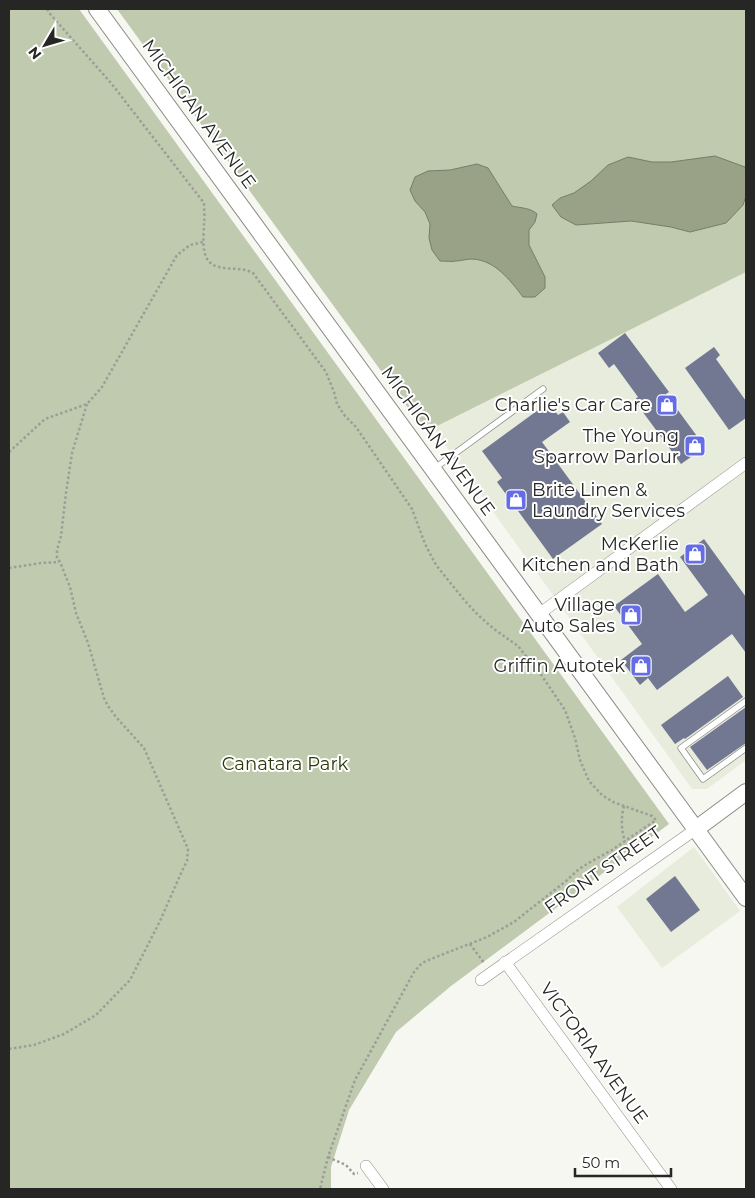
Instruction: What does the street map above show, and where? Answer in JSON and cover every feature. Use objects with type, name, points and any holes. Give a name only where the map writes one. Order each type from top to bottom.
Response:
[{"type":"main road","name":"MICHIGAN AVENUE","points":[[97,9],[746,898]]},
{"type":"main road","name":"FRONT STREET","points":[[696,829],[746,792]]},
{"type":"street","points":[[539,614],[746,463]]},
{"type":"street","name":"FRONT STREET","points":[[481,980],[696,829]]},
{"type":"street","name":"VICTORIA AVENUE","points":[[505,962],[671,1189]]},
{"type":"street","points":[[366,1166],[383,1189]]},
{"type":"lane","points":[[434,470],[544,389]]},
{"type":"lane","points":[[746,701],[681,748],[703,779],[746,748]]},
{"type":"path","points":[[48,9],[51,15],[111,83],[204,203],[203,242],[206,259],[217,267],[248,270],[253,273],[326,372],[337,404],[412,509],[425,544],[436,565],[471,608],[494,629],[518,646],[542,676],[565,710],[575,738],[580,760],[589,781],[602,795],[613,802],[652,816],[656,820],[580,869],[514,922],[487,937],[422,963],[414,972],[355,1080],[328,1157],[320,1189]]},
{"type":"path","points":[[9,1049],[34,1045],[64,1034],[96,1015],[110,1002],[130,980],[160,921],[187,861],[188,849],[144,748],[116,717],[104,698],[88,643],[76,613],[70,588],[57,558],[57,550],[61,536],[71,461],[87,404],[102,387],[177,255],[190,245],[203,242]]},
{"type":"path","points":[[9,452],[44,419],[87,404]]},
{"type":"path","points":[[9,568],[60,562]]},
{"type":"path","points":[[624,806],[622,824],[625,841]]},
{"type":"path","points":[[470,944],[484,963]]},
{"type":"path","points":[[328,1157],[346,1165],[354,1174],[357,1174],[366,1166]]},
{"type":"shaded area","points":[[715,156],[745,167],[746,171],[746,196],[743,205],[726,223],[690,232],[631,221],[576,225],[561,217],[552,205],[560,198],[574,193],[591,181],[608,165],[628,157],[652,162],[671,162]]},
{"type":"shaded area","points":[[477,164],[488,168],[512,206],[529,209],[537,214],[535,222],[529,230],[529,245],[545,277],[545,288],[535,297],[523,297],[501,272],[488,263],[472,259],[440,261],[432,250],[429,238],[430,224],[425,212],[415,201],[410,190],[415,177],[428,171],[450,170]]},
{"type":"shaded area","points":[[746,272],[746,760],[707,789],[692,789],[433,428],[422,427],[457,405]]},
{"type":"shaded area","points":[[694,847],[740,911],[662,968],[617,907]]},
{"type":"green space","name":"Canatara Park","points":[[9,9],[79,9],[669,824],[451,986],[396,1032],[349,1110],[331,1167],[331,1189],[9,1189]]},
{"type":"green space","points":[[117,9],[746,9],[746,272],[433,428],[429,423],[422,427]]},
{"type":"building","points":[[625,333],[669,392],[666,394],[705,447],[681,464],[634,400],[638,397],[614,364],[609,368],[598,353]]},
{"type":"building","points":[[714,347],[720,355],[716,359],[746,401],[746,418],[729,430],[685,368]]},
{"type":"building","points":[[549,402],[558,415],[563,412],[570,422],[542,442],[602,524],[553,559],[497,482],[502,478],[482,451]]},
{"type":"building","points":[[704,539],[746,597],[746,653],[732,634],[657,690],[648,678],[640,685],[621,660],[642,644],[614,606],[658,574],[685,612],[708,595],[680,557]]},
{"type":"building","points":[[728,676],[743,697],[685,739],[675,744],[661,725]]},
{"type":"building","points":[[746,707],[746,743],[707,770],[690,747]]},
{"type":"building","points":[[675,876],[700,910],[671,932],[646,899]]},
{"type":"place","name":"Charlie's Car Care","points":[[667,405]]},
{"type":"place","name":"The Young Sparrow Parlour","points":[[695,446]]},
{"type":"place","name":"Brite Linen & Laundry Services","points":[[516,500]]},
{"type":"place","name":"McKerlie Kitchen and Bath","points":[[695,554]]},
{"type":"place","name":"Village Auto Sales","points":[[631,615]]},
{"type":"place","name":"Griffin Autotek","points":[[641,666]]}]
